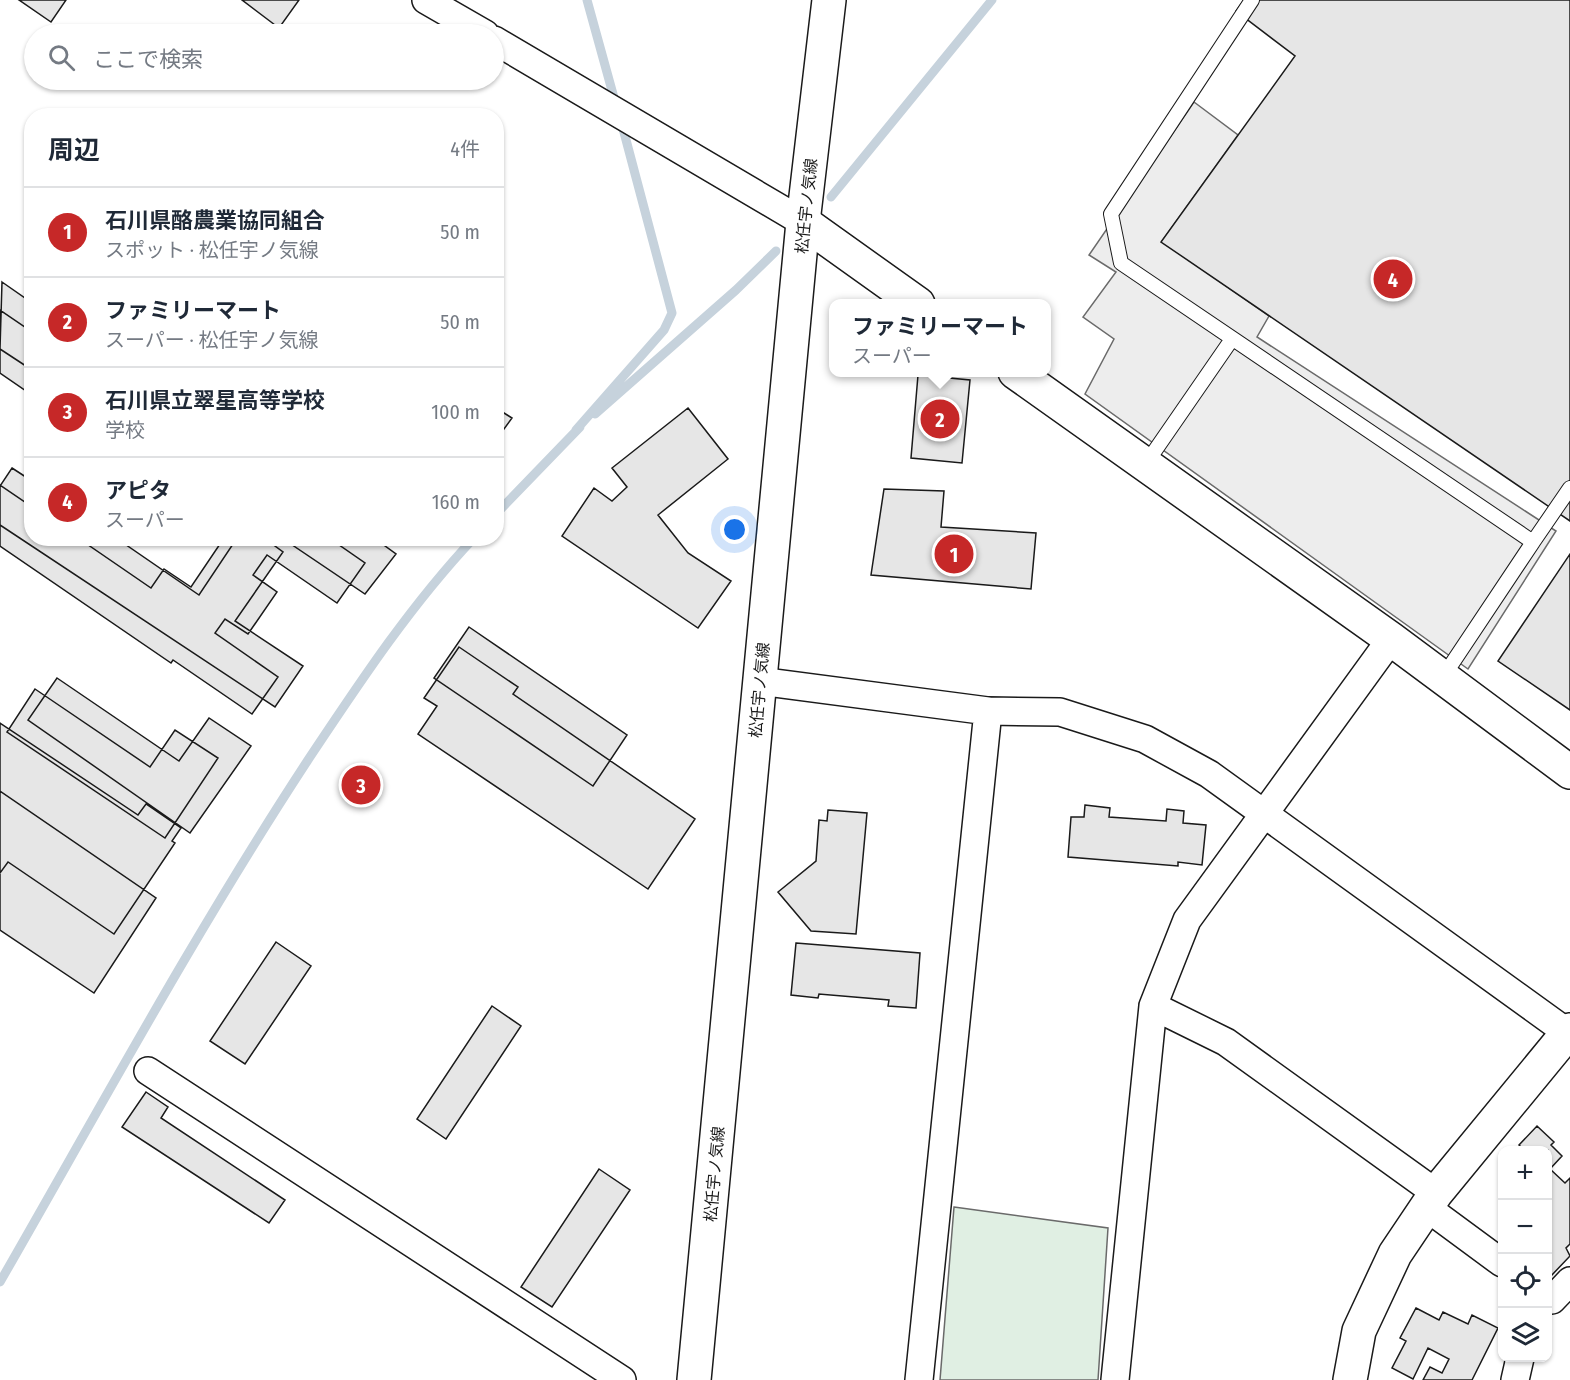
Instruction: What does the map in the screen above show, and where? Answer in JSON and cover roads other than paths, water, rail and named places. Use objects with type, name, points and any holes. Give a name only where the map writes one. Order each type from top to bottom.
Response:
[{"type":"main road","name":"松任宇ノ気線","points":[[694,1380],[803,222],[829,0]]},
{"type":"main road","points":[[803,222],[912,299]]},
{"type":"main road","points":[[1022,377],[1390,639],[1570,772]]},
{"type":"main road","points":[[1350,1380],[1359,1330],[1395,1254],[1431,1200],[1569,1031]]},
{"type":"street","points":[[426,0],[468,24]]},
{"type":"street","points":[[504,46],[803,222]]},
{"type":"street","points":[[1115,1380],[1153,1006],[1187,920],[1390,639]]},
{"type":"street","points":[[760,681],[988,711],[1060,712],[1145,739],[1209,774],[1263,815],[1569,1031]]},
{"type":"street","points":[[919,1380],[988,711]]},
{"type":"street","points":[[1153,1006],[1226,1042],[1431,1200],[1498,1259]]},
{"type":"street","points":[[148,1071],[622,1380]]},
{"type":"street","points":[[1515,1380],[1519,1362]]},
{"type":"lane","points":[[1252,0],[1111,214],[1121,263],[1533,542]]},
{"type":"lane","points":[[1145,465],[1232,339]]},
{"type":"lane","points":[[1443,678],[1570,488]]},
{"type":"waterway","points":[[587,0],[616,105]]},
{"type":"waterway","points":[[831,197],[992,0]]},
{"type":"waterway","points":[[576,430],[664,330],[672,313],[621,121]]},
{"type":"waterway","points":[[595,414],[736,290],[776,251]]},
{"type":"waterway","points":[[504,506],[580,427]]},
{"type":"waterway","points":[[0,1282],[149,1020],[265,826],[385,647],[467,546]]},
{"type":"place","name":"アピタ","points":[[1393,279]]},
{"type":"place","name":"ファミリーマート","points":[[940,419]]},
{"type":"place","name":"石川県酪農業協同組合","points":[[954,554]]},
{"type":"place","name":"石川県立翠星高等学校","points":[[361,785]]}]
